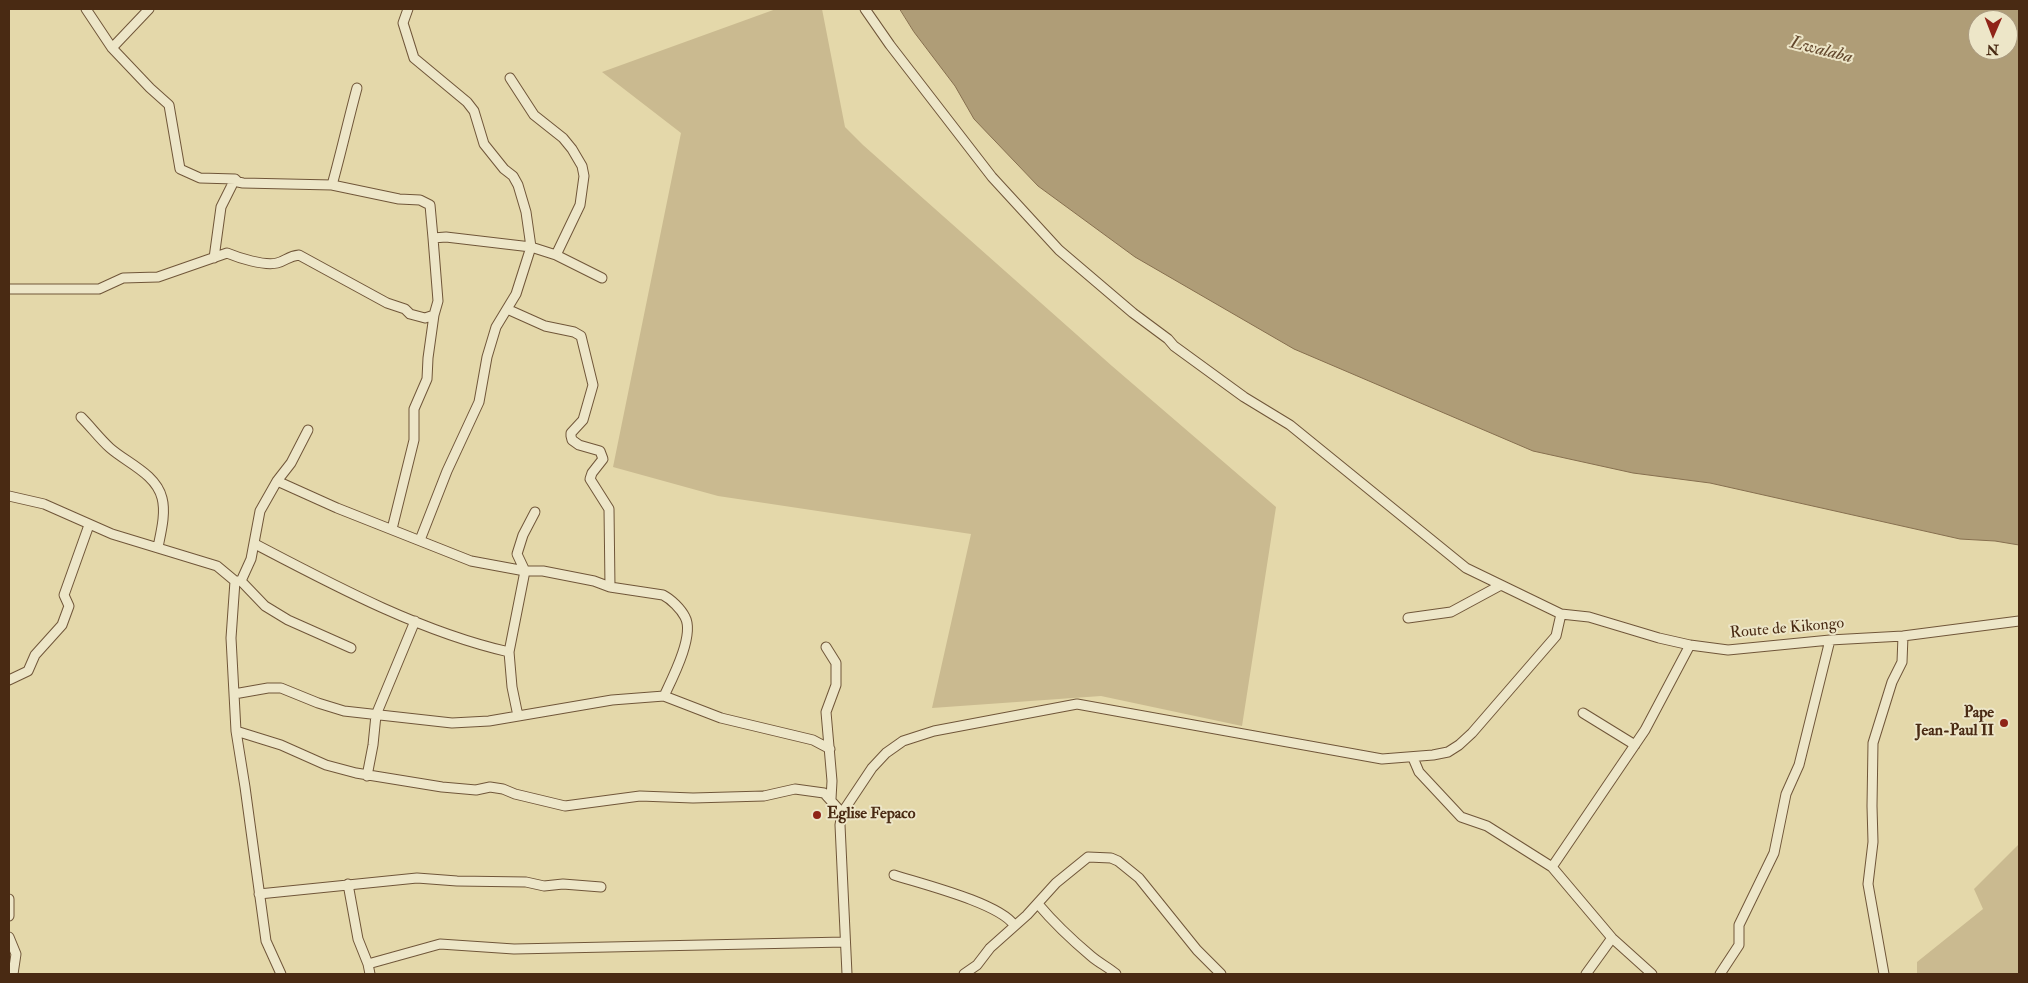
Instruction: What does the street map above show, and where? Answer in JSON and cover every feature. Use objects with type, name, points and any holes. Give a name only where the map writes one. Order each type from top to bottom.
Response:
[{"type":"street","points":[[86,9],[112,48],[169,105],[180,169],[200,178],[235,179],[243,183],[332,185],[399,199],[426,202],[430,205],[438,301],[428,358],[428,379],[414,409],[414,440],[392,529]]},
{"type":"street","points":[[112,48],[149,9]]},
{"type":"street","points":[[408,9],[403,23],[414,58],[467,102],[474,111],[484,144],[504,169],[513,176],[522,195],[531,247],[521,281],[496,328],[489,350],[479,402],[447,471],[420,540]]},
{"type":"street","name":"Route de Kikongo","points":[[865,9],[890,45],[992,178],[1059,250],[1133,313],[1168,339],[1174,346],[1244,397],[1290,425],[1466,568],[1561,614],[1589,617],[1659,638],[1690,645],[1728,650],[1830,640],[1903,636],[2019,621]]},
{"type":"street","points":[[510,78],[534,115],[563,138],[582,166],[584,183],[580,205],[556,255]]},
{"type":"street","points":[[332,185],[340,157],[341,144],[357,88]]},
{"type":"street","points":[[214,258],[221,208],[235,179]]},
{"type":"street","points":[[433,238],[446,237],[531,247],[556,255],[602,278]]},
{"type":"street","points":[[9,289],[99,289],[123,278],[158,277],[227,253],[242,259],[275,264],[288,257],[299,255],[387,303],[405,309],[410,314],[425,318],[434,316]]},
{"type":"street","points":[[507,309],[545,326],[574,332],[581,336],[592,385],[583,420],[571,433],[571,436],[579,445],[602,453],[602,459],[590,479],[609,509],[610,587]]},
{"type":"street","points":[[81,417],[110,448],[145,474],[157,487],[162,498],[163,511],[158,547]]},
{"type":"street","points":[[281,974],[266,941],[259,894],[236,731],[231,638],[238,581],[251,559],[260,511],[277,481],[292,463],[308,430]]},
{"type":"street","points":[[277,481],[337,508],[471,561],[525,571],[552,572],[594,581],[610,587],[654,592],[663,595],[685,616],[688,627],[675,674],[664,696]]},
{"type":"street","points":[[9,496],[44,504],[112,534],[217,566],[238,581],[264,606],[272,611],[310,631],[351,648]]},
{"type":"street","points":[[518,716],[512,687],[509,652],[525,571],[517,554],[523,535],[535,512]]},
{"type":"street","points":[[9,680],[28,670],[35,655],[62,625],[70,606],[64,595],[89,525]]},
{"type":"street","points":[[255,544],[334,585],[415,621],[491,648],[509,652]]},
{"type":"street","points":[[1408,618],[1451,612],[1500,585]]},
{"type":"street","points":[[847,974],[840,825],[842,813],[872,768],[886,752],[903,741],[934,731],[1077,704],[1373,758],[1413,758],[1448,752],[1472,733],[1556,636],[1561,614]]},
{"type":"street","points":[[367,776],[376,715],[415,621]]},
{"type":"street","points":[[1884,974],[1868,884],[1874,842],[1872,806],[1873,743],[1892,682],[1902,662],[1903,636]]},
{"type":"street","points":[[1720,974],[1739,945],[1739,925],[1774,854],[1786,794],[1799,765],[1830,640]]},
{"type":"street","points":[[1552,866],[1635,745],[1690,645]]},
{"type":"street","points":[[826,647],[836,663],[836,685],[826,712],[832,781],[831,799]]},
{"type":"street","points":[[234,694],[268,688],[281,688],[318,704],[344,710],[452,723],[489,721],[612,700],[664,696],[721,718],[812,740],[830,749]]},
{"type":"street","points":[[1583,713],[1635,745]]},
{"type":"street","points":[[236,731],[281,745],[326,765],[367,776],[442,787],[476,790],[490,787],[565,806],[640,796],[693,798],[764,796],[795,789],[824,793],[842,813]]},
{"type":"street","points":[[1413,758],[1419,772],[1461,817],[1487,826],[1552,866],[1612,938],[1652,974]]},
{"type":"street","points":[[964,974],[976,965],[990,948],[1038,904],[1056,883],[1088,857],[1111,858],[1118,861],[1139,878],[1197,950],[1221,974]]},
{"type":"street","points":[[894,875],[979,902],[1010,918],[1014,925]]},
{"type":"street","points":[[259,894],[418,878],[457,881],[526,882],[544,886],[562,884],[601,887]]},
{"type":"street","points":[[348,884],[358,939],[370,974]]},
{"type":"street","points":[[9,900],[9,916]]},
{"type":"street","points":[[1038,904],[1069,938],[1092,958],[1116,974]]},
{"type":"street","points":[[9,937],[16,954],[13,974]]},
{"type":"street","points":[[1586,974],[1612,938]]},
{"type":"street","points":[[368,964],[440,944],[514,949],[845,942]]},
{"type":"shaded area","points":[[776,9],[822,9],[845,127],[863,145],[1112,366],[1276,507],[1242,726],[1101,696],[932,708],[971,534],[718,496],[613,467],[681,133],[602,72]]},
{"type":"shaded area","points":[[2019,844],[2019,974],[1917,974],[1917,962],[1983,909],[1974,889]]},
{"type":"water","name":"Lwalaba","points":[[900,9],[2019,9],[2019,545],[1995,541],[1960,539],[1710,483],[1633,473],[1533,451],[1294,349],[1135,257],[1038,186],[974,119],[955,86],[914,32]]},
{"type":"place","name":"Pape Jean-Paul II","points":[[2004,723]]},
{"type":"place","name":"Eglise Fepaco","points":[[817,815]]}]
